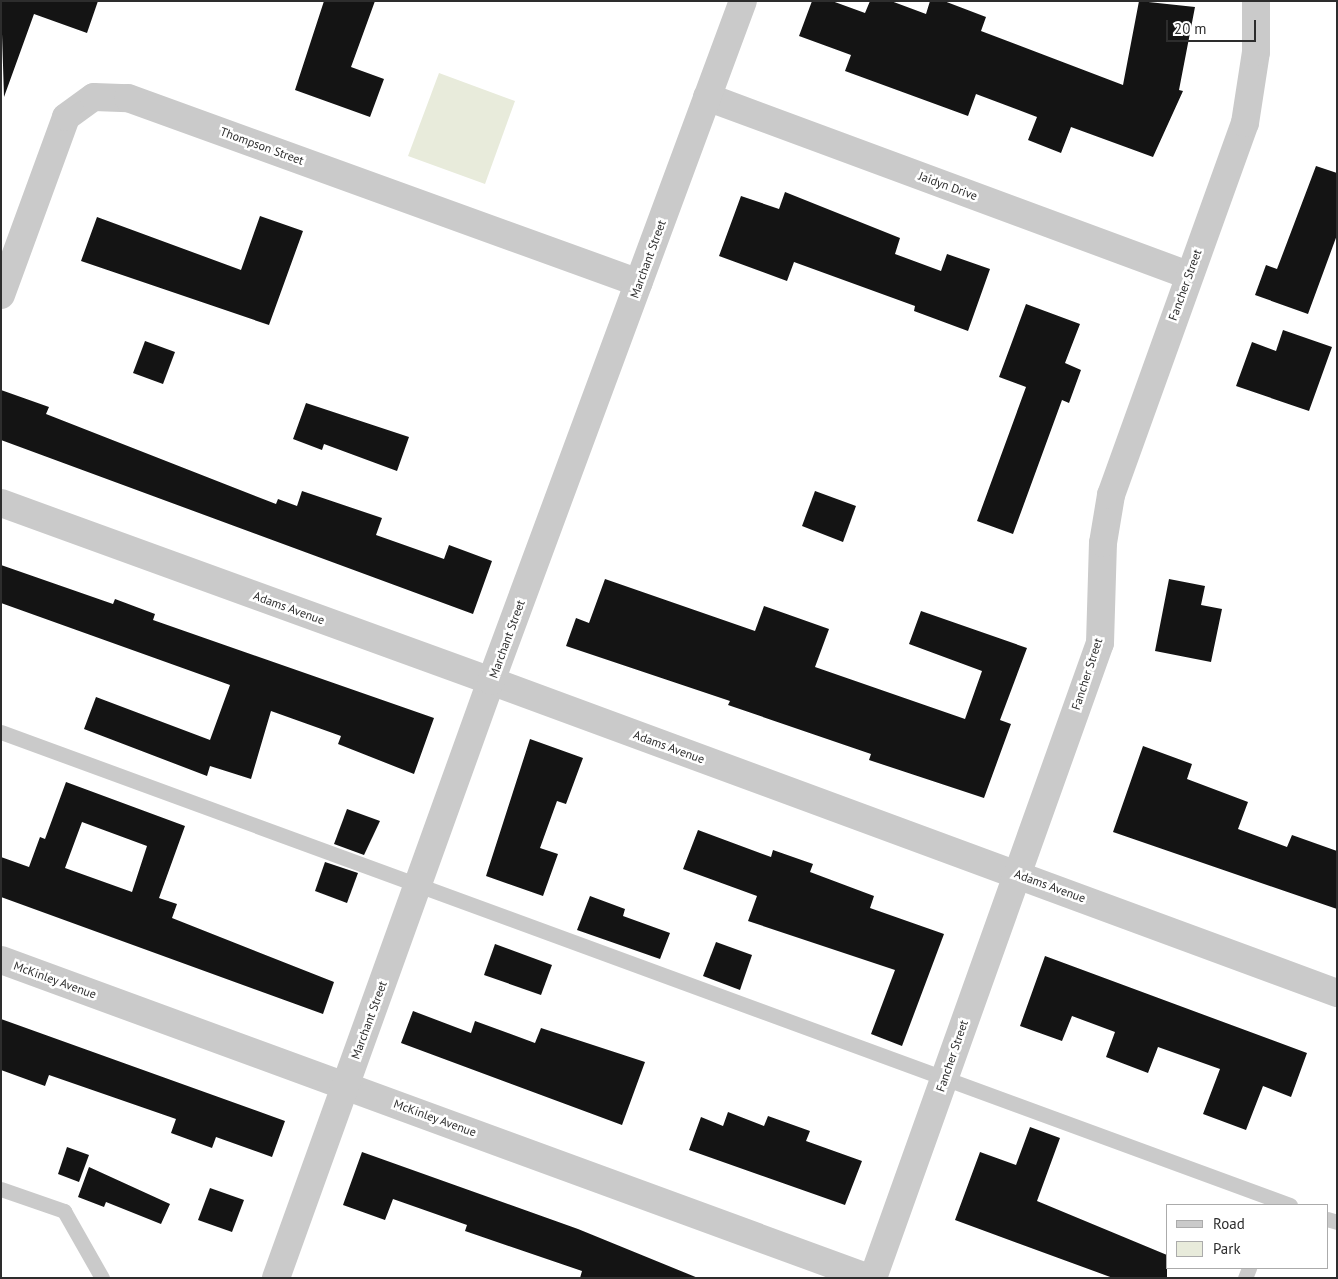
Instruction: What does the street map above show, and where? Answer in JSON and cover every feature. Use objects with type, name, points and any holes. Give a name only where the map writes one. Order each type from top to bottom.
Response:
[{"type":"street","name":"Marchant Street","points":[[276,1278],[491,681],[742,1]]},
{"type":"street","name":"Fancher Street","points":[[873,1278],[1100,643],[1102,543],[1111,495],[1188,275],[1245,123],[1256,52],[1256,1]]},
{"type":"street","name":"Thompson Street","points":[[1,295],[66,117],[94,97],[128,98],[639,283]]},
{"type":"street","name":"Jaidyn Drive","points":[[707,97],[1188,275]]},
{"type":"street","name":"Adams Avenue","points":[[1,503],[491,681],[1337,993]]},
{"type":"street","name":"McKinley Avenue","points":[[1,960],[869,1278]]},
{"type":"lane","points":[[1,732],[1273,1202]]},
{"type":"lane","points":[[1,1189],[64,1211],[102,1278]]},
{"type":"green space","points":[[439,73],[515,101],[485,184],[408,156]]},
{"type":"building","points":[[98,1],[87,33],[34,14],[4,97],[1,2]]},
{"type":"building","points":[[324,1],[375,1],[351,67],[384,79],[370,117],[295,90]]},
{"type":"building","points":[[812,1],[832,1],[865,13],[870,1],[891,1],[926,14],[930,1],[944,1],[986,17],[981,31],[1123,85],[1139,1],[1195,7],[1179,90],[1183,91],[1153,157],[1071,127],[1061,153],[1028,140],[1037,117],[976,94],[968,116],[845,71],[851,55],[799,36]]},
{"type":"building","points":[[1316,166],[1337,173],[1337,235],[1308,314],[1255,295],[1266,265],[1277,269]]},
{"type":"building","points":[[785,192],[900,238],[895,254],[941,271],[947,254],[990,269],[968,331],[914,311],[915,306],[794,262],[787,281],[719,256],[741,196],[779,209]]},
{"type":"building","points":[[260,216],[303,231],[269,325],[81,261],[97,217],[241,270]]},
{"type":"building","points":[[1026,304],[1080,324],[1065,363],[1081,370],[1069,403],[1062,400],[1013,534],[977,521],[1026,387],[999,377]]},
{"type":"building","points":[[1283,330],[1332,347],[1309,411],[1236,386],[1252,342],[1276,351]]},
{"type":"building","points":[[145,341],[175,352],[163,384],[133,373]]},
{"type":"building","points":[[1,390],[49,407],[46,414],[276,504],[278,499],[297,506],[302,491],[382,518],[376,535],[444,559],[449,545],[492,561],[473,614],[1,440]]},
{"type":"building","points":[[306,403],[409,437],[397,471],[324,444],[322,450],[293,439]]},
{"type":"building","points":[[815,491],[856,506],[843,542],[802,526]]},
{"type":"building","points":[[1,565],[113,604],[115,599],[155,614],[153,620],[434,718],[414,774],[338,744],[341,736],[271,711],[251,779],[210,766],[207,776],[84,729],[96,697],[210,740],[230,685],[1,603]]},
{"type":"building","points":[[605,579],[755,631],[764,606],[829,629],[815,667],[965,719],[982,671],[909,644],[921,611],[1027,648],[1000,720],[1011,724],[984,798],[869,760],[871,754],[728,705],[730,701],[566,646],[576,618],[589,623]]},
{"type":"building","points":[[1169,579],[1205,586],[1201,605],[1222,609],[1211,662],[1155,651]]},
{"type":"building","points":[[530,739],[583,758],[566,804],[557,801],[540,848],[558,854],[543,896],[486,876]]},
{"type":"building","points":[[1143,746],[1192,764],[1187,779],[1248,802],[1238,829],[1287,847],[1292,835],[1337,851],[1337,909],[1113,832]]},
{"type":"building","points":[[66,782],[185,826],[159,898],[177,904],[172,918],[334,982],[323,1014],[1,897],[1,857],[29,867],[40,837],[45,839]],"holes":[[[82,822],[147,846],[132,892],[65,868]]]},
{"type":"building","points":[[347,809],[380,821],[364,855],[334,844]]},
{"type":"building","points":[[698,830],[771,857],[773,850],[813,864],[810,872],[874,896],[870,908],[944,934],[902,1046],[871,1034],[895,970],[748,921],[757,896],[683,869]]},
{"type":"building","points":[[325,862],[358,873],[347,903],[315,891]]},
{"type":"building","points":[[590,896],[625,909],[623,916],[670,933],[660,959],[577,930]]},
{"type":"building","points":[[716,942],[752,955],[740,990],[703,976]]},
{"type":"building","points":[[495,944],[552,965],[541,995],[484,975]]},
{"type":"building","points":[[1045,956],[1307,1053],[1291,1097],[1263,1086],[1246,1130],[1203,1114],[1220,1069],[1158,1047],[1148,1073],[1106,1057],[1115,1032],[1072,1016],[1062,1041],[1020,1026]]},
{"type":"building","points":[[413,1011],[471,1033],[475,1021],[535,1043],[541,1028],[645,1062],[622,1125],[401,1043]]},
{"type":"building","points":[[1,1019],[285,1121],[272,1157],[216,1137],[212,1148],[171,1133],[176,1119],[49,1075],[45,1086],[1,1070]]},
{"type":"building","points":[[728,1112],[764,1126],[768,1116],[810,1131],[806,1141],[862,1161],[845,1205],[689,1150],[701,1117],[723,1126]]},
{"type":"building","points":[[1030,1127],[1060,1138],[1037,1201],[1166,1255],[1167,1278],[1113,1278],[955,1220],[980,1152],[1016,1165]]},
{"type":"building","points":[[67,1147],[89,1155],[79,1182],[58,1174]]},
{"type":"building","points":[[362,1152],[578,1229],[698,1278],[580,1278],[582,1271],[465,1231],[467,1225],[393,1199],[385,1220],[343,1205]]},
{"type":"building","points":[[89,1167],[170,1204],[161,1224],[106,1202],[104,1207],[78,1197]]},
{"type":"building","points":[[210,1188],[244,1200],[232,1232],[198,1220]]}]
